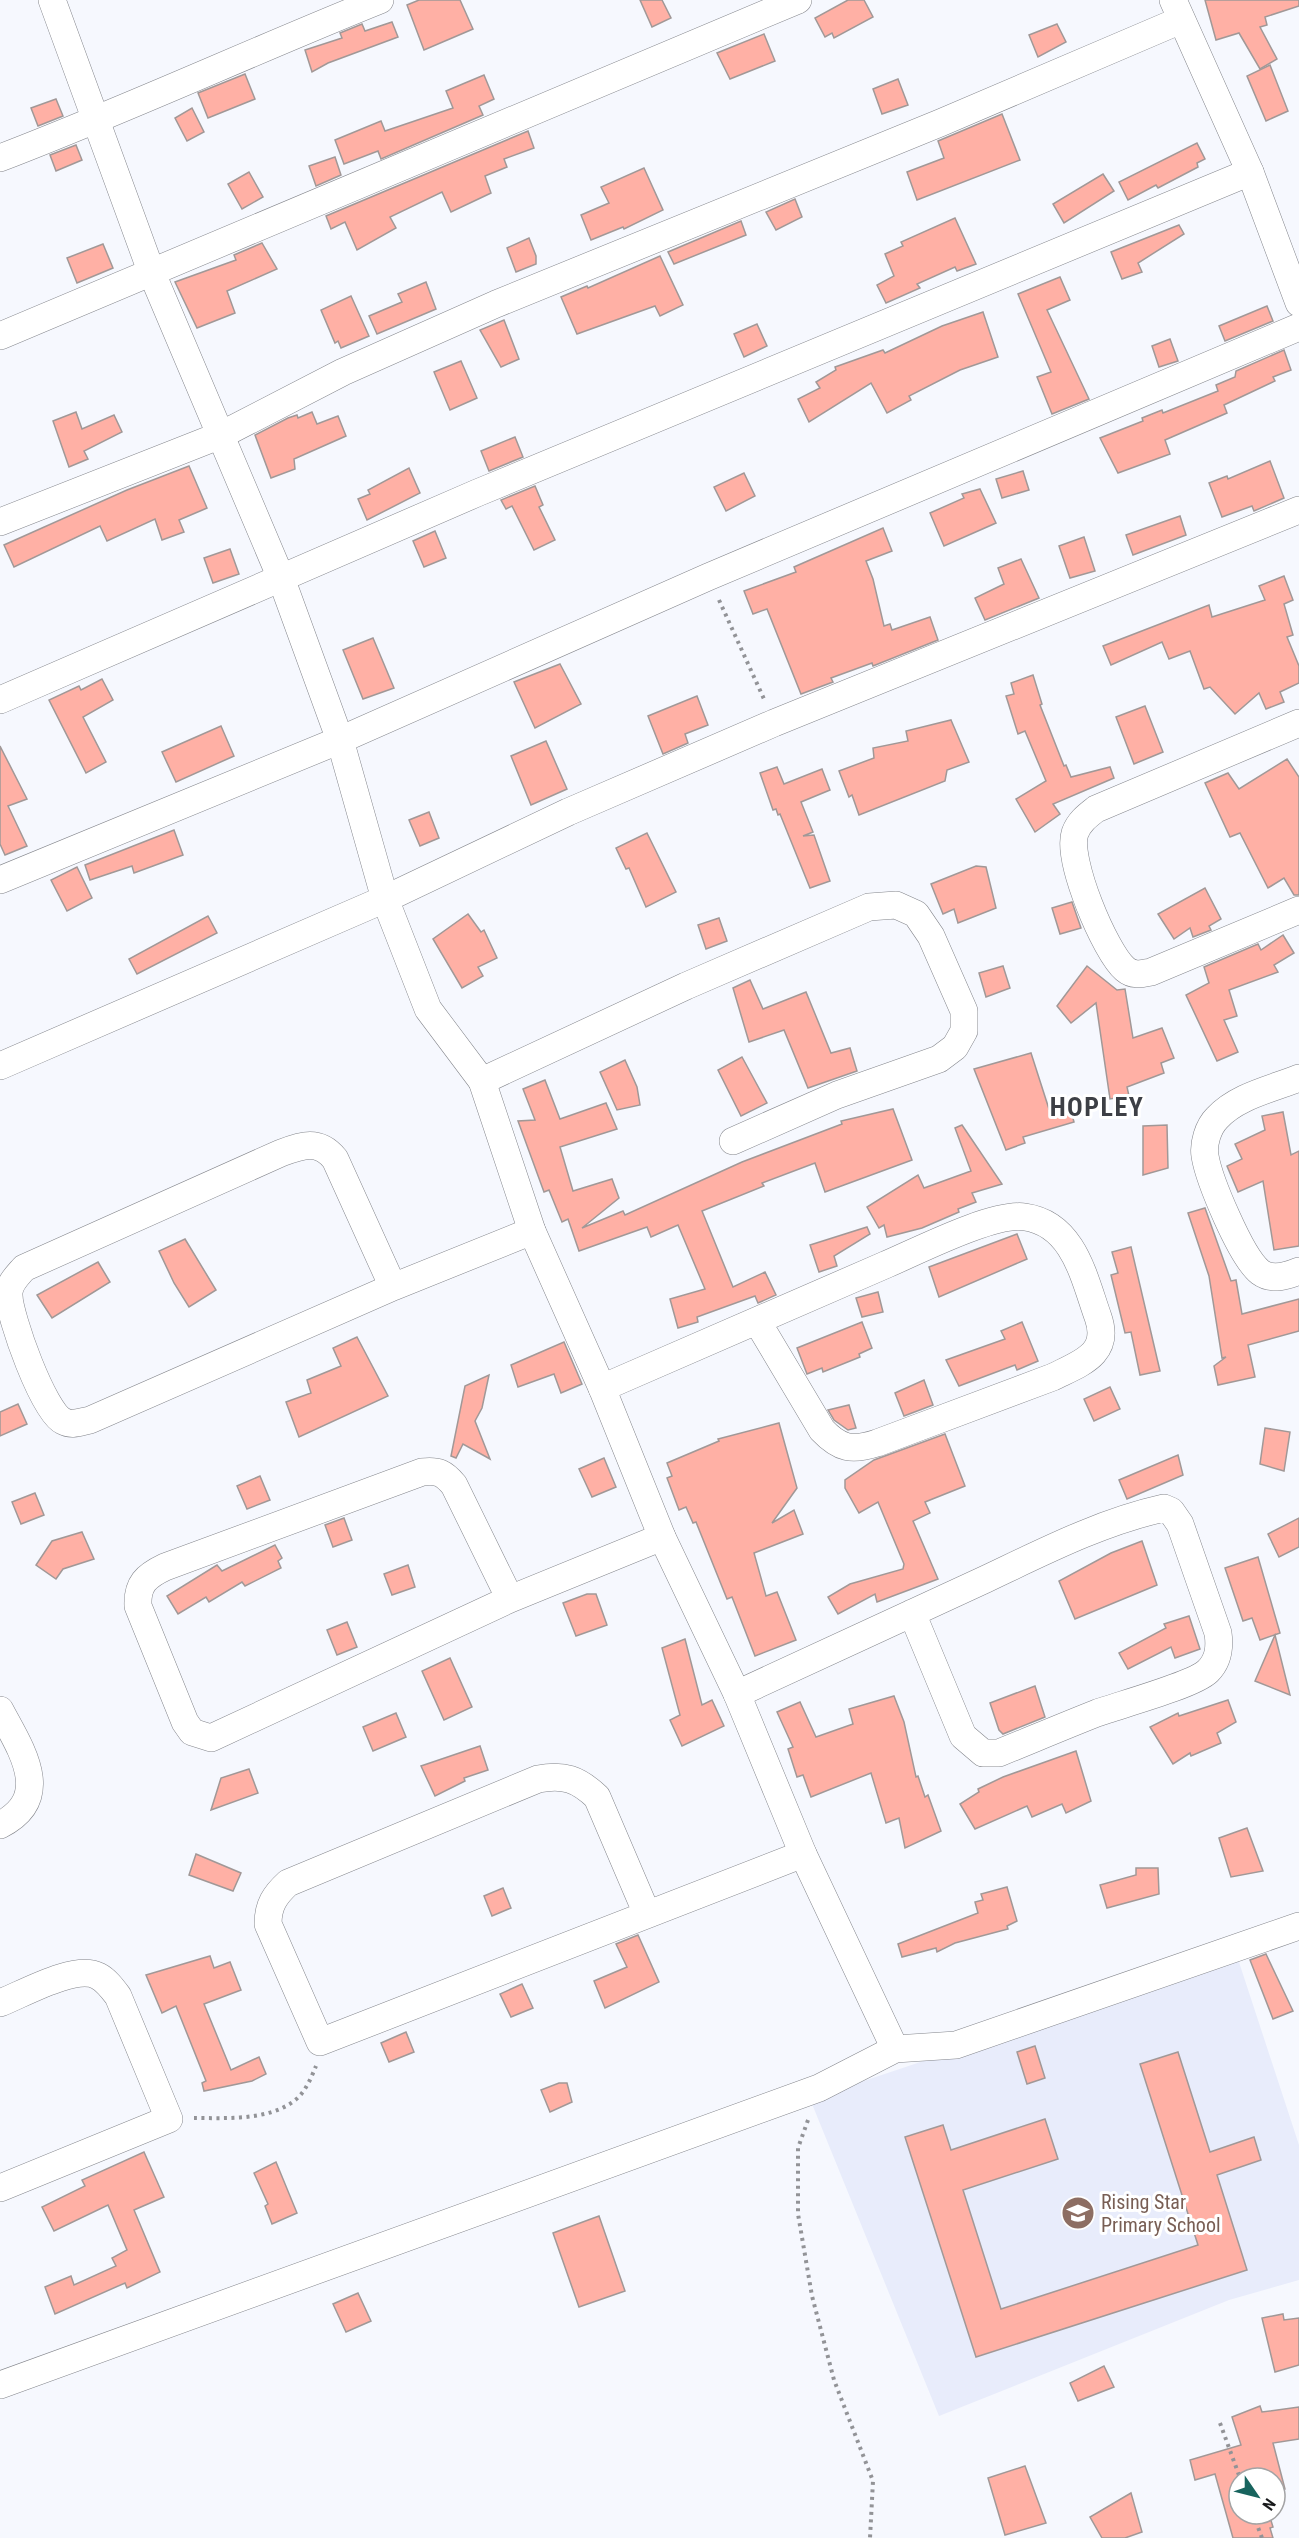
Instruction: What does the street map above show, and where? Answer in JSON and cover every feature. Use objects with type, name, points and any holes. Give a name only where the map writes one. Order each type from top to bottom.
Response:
[{"type":"street","points":[[52,0],[151,271],[282,578],[340,740],[385,899],[428,1009],[482,1081],[532,1232],[602,1388],[662,1538],[736,1694],[803,1854],[895,2049]]},
{"type":"street","points":[[0,158],[95,122],[278,41],[380,0]]},
{"type":"street","points":[[0,336],[798,0]]},
{"type":"street","points":[[0,522],[221,435],[343,372],[496,304],[940,123],[1177,10],[1250,172],[1299,303]]},
{"type":"street","points":[[0,700],[772,368],[1250,172]]},
{"type":"street","points":[[0,880],[340,740],[708,577],[1299,327]]},
{"type":"street","points":[[0,1066],[385,899],[568,812],[774,723],[1299,510]]},
{"type":"street","points":[[1299,723],[1096,809],[1083,820],[1075,834],[1074,850],[1078,868],[1108,948],[1126,971],[1137,975],[1151,972],[1299,910]]},
{"type":"street","points":[[482,1081],[686,986],[869,907],[896,905],[916,914],[931,936],[964,1011],[964,1031],[955,1047],[939,1059],[837,1095],[733,1141]]},
{"type":"street","points":[[1299,1078],[1230,1106],[1215,1119],[1206,1136],[1205,1155],[1211,1178],[1249,1260],[1261,1273],[1276,1278],[1299,1271]]},
{"type":"street","points":[[393,1287],[335,1159],[327,1149],[312,1144],[281,1153],[24,1268],[14,1280],[8,1294],[12,1315],[42,1396],[61,1421],[73,1424],[90,1420],[393,1287],[532,1232]]},
{"type":"street","points":[[602,1388],[757,1321],[992,1221],[1002,1218],[1026,1216],[1064,1237],[1077,1256],[1100,1324],[1102,1338],[1096,1352],[1081,1364],[1053,1377],[877,1443],[860,1448],[846,1448],[835,1443],[822,1430],[757,1321]]},
{"type":"street","points":[[510,1599],[454,1485],[446,1475],[433,1471],[411,1476],[165,1567],[150,1574],[137,1594],[138,1606],[185,1722],[192,1732],[211,1738],[510,1599],[662,1538]]},
{"type":"street","points":[[736,1694],[912,1613],[1107,1525],[1164,1508],[1171,1511],[1180,1524],[1218,1633],[1219,1646],[1215,1662],[1206,1673],[1188,1682],[1097,1713],[999,1753],[983,1753],[963,1736],[912,1613]]},
{"type":"street","points":[[0,1710],[29,1766],[30,1788],[23,1805],[10,1820],[0,1826]]},
{"type":"street","points":[[647,1914],[597,1797],[585,1785],[570,1778],[555,1776],[538,1779],[288,1883],[276,1894],[268,1910],[268,1924],[320,2042],[803,1854]]},
{"type":"street","points":[[0,2385],[819,2088],[895,2049],[956,2045],[1299,1926]]},
{"type":"street","points":[[0,2003],[64,1976],[81,1972],[97,1975],[108,1983],[117,1996],[169,2119],[0,2188]]},
{"type":"path","points":[[708,577],[774,723]]},
{"type":"path","points":[[169,2119],[239,2118],[274,2110],[294,2101],[305,2089],[316,2067],[320,2042]]},
{"type":"path","points":[[819,2088],[798,2148],[798,2214],[813,2296],[834,2380],[873,2481],[870,2538]]},
{"type":"path","points":[[1220,2424],[1236,2466]]},
{"type":"shaded area","name":"Rising Star Primary School","points":[[1237,1956],[1299,2145],[1299,2280],[1229,2300],[939,2416],[810,2099]]},
{"type":"building","points":[[419,0],[460,0],[473,29],[424,50],[407,5]]},
{"type":"building","points":[[640,0],[662,0],[671,18],[652,27]]},
{"type":"building","points":[[848,0],[864,0],[873,17],[834,38],[832,33],[825,37],[815,18]]},
{"type":"building","points":[[1205,0],[1299,0],[1299,6],[1265,17],[1267,25],[1260,27],[1277,59],[1260,69],[1239,33],[1216,40]]},
{"type":"building","points":[[392,22],[398,37],[328,63],[312,72],[305,50],[342,38],[340,33],[362,24],[365,31]]},
{"type":"building","points":[[1057,24],[1066,42],[1038,57],[1029,35]]},
{"type":"building","points":[[764,34],[775,61],[730,79],[717,53]]},
{"type":"building","points":[[1270,65],[1288,111],[1266,121],[1247,76]]},
{"type":"building","points":[[245,74],[255,99],[208,118],[198,93]]},
{"type":"building","points":[[484,75],[494,99],[479,106],[483,115],[381,159],[378,151],[344,164],[335,140],[381,121],[385,131],[453,108],[446,91]]},
{"type":"building","points":[[898,79],[908,105],[882,114],[873,89]]},
{"type":"building","points":[[56,99],[63,116],[38,126],[31,108]]},
{"type":"building","points":[[192,108],[204,132],[187,141],[175,118]]},
{"type":"building","points":[[1002,114],[1020,160],[917,200],[907,172],[944,158],[938,141]]},
{"type":"building","points":[[528,131],[534,148],[504,159],[507,167],[485,176],[491,193],[451,212],[442,192],[390,217],[396,228],[357,250],[345,222],[331,229],[326,216]]},
{"type":"building","points":[[1197,143],[1205,159],[1197,163],[1198,167],[1158,188],[1156,185],[1128,200],[1119,182]]},
{"type":"building","points":[[76,145],[82,160],[56,171],[50,155]]},
{"type":"building","points":[[335,157],[341,175],[316,186],[309,166]]},
{"type":"building","points":[[644,168],[663,210],[624,229],[623,227],[591,240],[581,215],[609,203],[601,187]]},
{"type":"building","points":[[249,172],[263,197],[242,209],[228,184]]},
{"type":"building","points":[[1103,174],[1114,191],[1064,223],[1053,204]]},
{"type":"building","points":[[795,199],[802,217],[776,230],[766,212]]},
{"type":"building","points":[[955,218],[976,264],[957,271],[955,267],[917,284],[920,288],[886,303],[877,285],[894,276],[885,254],[903,246],[901,242]]},
{"type":"building","points":[[741,221],[746,235],[674,264],[668,252]]},
{"type":"building","points":[[1179,225],[1184,234],[1138,263],[1142,272],[1122,279],[1111,252]]},
{"type":"building","points":[[529,238],[536,256],[536,264],[516,272],[507,248]]},
{"type":"building","points":[[262,243],[277,269],[227,291],[235,313],[197,328],[175,282],[236,260],[234,255]]},
{"type":"building","points":[[103,244],[113,268],[77,283],[67,258]]},
{"type":"building","points":[[660,256],[683,305],[660,316],[655,306],[577,334],[561,297],[587,286],[588,288]]},
{"type":"building","points":[[1060,277],[1070,300],[1047,310],[1089,399],[1052,414],[1037,377],[1051,372],[1018,294]]},
{"type":"building","points":[[426,282],[436,309],[377,334],[369,316],[402,302],[398,294]]},
{"type":"building","points":[[351,296],[369,336],[341,348],[338,341],[335,343],[321,310]]},
{"type":"building","points":[[1267,306],[1273,321],[1225,341],[1219,326]]},
{"type":"building","points":[[983,312],[998,357],[960,370],[909,396],[911,400],[887,413],[871,383],[809,422],[798,399],[820,388],[816,382],[836,370],[835,367],[883,350],[885,353],[942,326]]},
{"type":"building","points":[[504,320],[519,359],[501,367],[480,330]]},
{"type":"building","points":[[757,324],[767,346],[744,357],[734,334]]},
{"type":"building","points":[[1170,339],[1178,361],[1159,367],[1152,346]]},
{"type":"building","points":[[1284,350],[1291,370],[1273,377],[1275,381],[1224,405],[1227,413],[1165,440],[1170,454],[1118,473],[1100,438],[1143,421],[1142,418],[1162,410],[1163,413],[1218,391],[1216,385],[1235,377],[1236,371]]},
{"type":"building","points":[[461,361],[477,398],[450,410],[434,372]]},
{"type":"building","points":[[76,412],[82,429],[114,415],[122,432],[84,451],[88,459],[69,467],[53,421]]},
{"type":"building","points":[[312,412],[317,424],[338,416],[346,436],[294,459],[295,469],[271,478],[255,435],[288,418],[297,415],[298,418]]},
{"type":"building","points":[[515,437],[523,457],[489,471],[481,451]]},
{"type":"building","points":[[1270,461],[1284,498],[1254,511],[1252,506],[1222,517],[1209,483],[1227,476],[1228,479]]},
{"type":"building","points":[[189,466],[207,508],[179,520],[184,532],[162,540],[155,519],[107,541],[100,526],[14,567],[4,545],[127,490]]},
{"type":"building","points":[[409,468],[420,493],[367,520],[358,499],[370,494],[368,490]]},
{"type":"building","points":[[1023,471],[1029,490],[1002,498],[996,479]]},
{"type":"building","points":[[744,473],[755,496],[726,511],[714,487]]},
{"type":"building","points":[[535,486],[543,505],[539,507],[555,540],[534,550],[512,506],[506,509],[501,500]]},
{"type":"building","points":[[980,489],[996,523],[944,546],[930,513],[964,498],[962,494]]},
{"type":"building","points":[[1180,516],[1186,535],[1133,555],[1126,535]]},
{"type":"building","points":[[883,528],[892,551],[866,561],[873,579],[884,626],[890,624],[892,630],[930,617],[938,640],[873,666],[872,663],[831,678],[833,682],[801,694],[767,609],[753,614],[744,591],[796,572],[794,567]]},
{"type":"building","points":[[435,531],[446,558],[424,567],[413,541]]},
{"type":"building","points":[[1084,537],[1095,571],[1070,578],[1059,546]]},
{"type":"building","points":[[230,549],[239,574],[213,583],[204,558]]},
{"type":"building","points":[[1021,559],[1039,598],[985,620],[975,598],[1004,584],[998,568]]},
{"type":"building","points":[[1284,576],[1293,600],[1284,604],[1293,635],[1287,637],[1299,666],[1299,683],[1280,692],[1284,702],[1266,709],[1259,693],[1235,714],[1210,687],[1204,689],[1190,651],[1169,659],[1162,642],[1111,665],[1103,646],[1209,605],[1212,617],[1265,600],[1259,586]]},
{"type":"building","points":[[373,638],[394,688],[363,699],[343,650]]},
{"type":"building","points":[[560,664],[581,704],[535,728],[514,682]]},
{"type":"building","points":[[1033,675],[1042,704],[1040,705],[1064,766],[1066,765],[1071,777],[1110,767],[1114,778],[1053,804],[1060,814],[1035,832],[1016,799],[1046,781],[1025,731],[1018,734],[1006,696],[1014,694],[1011,683]]},
{"type":"building","points":[[102,679],[113,700],[83,717],[106,762],[86,773],[49,700],[79,686],[81,690]]},
{"type":"building","points":[[697,696],[708,725],[685,734],[688,743],[663,754],[648,716]]},
{"type":"building","points":[[1145,706],[1163,752],[1134,764],[1116,717]]},
{"type":"building","points":[[951,720],[969,762],[947,770],[945,781],[859,815],[852,795],[849,797],[839,771],[874,758],[873,748],[908,741],[906,731]]},
{"type":"building","points":[[221,726],[234,756],[176,782],[162,752]]},
{"type":"building","points":[[546,741],[567,789],[531,805],[511,756]]},
{"type":"building","points":[[0,746],[27,799],[8,806],[27,846],[5,855],[0,844]]},
{"type":"building","points":[[1287,759],[1299,777],[1299,895],[1294,895],[1284,878],[1268,888],[1240,833],[1230,837],[1205,783],[1228,773],[1239,789]]},
{"type":"building","points":[[777,767],[784,784],[822,769],[830,790],[801,802],[813,832],[803,836],[814,835],[830,881],[810,888],[780,814],[778,815],[776,809],[773,810],[760,773]]},
{"type":"building","points":[[429,812],[439,838],[420,846],[409,820]]},
{"type":"building","points":[[174,830],[183,855],[134,873],[132,866],[90,880],[85,865]]},
{"type":"building","points":[[647,833],[676,892],[646,907],[629,868],[626,869],[616,848]]},
{"type":"building","points":[[976,866],[986,867],[996,908],[958,923],[954,909],[943,914],[931,884]]},
{"type":"building","points":[[77,867],[92,898],[67,911],[51,880]]},
{"type":"building","points":[[1205,888],[1221,919],[1209,926],[1211,930],[1193,937],[1190,928],[1174,939],[1158,914]]},
{"type":"building","points":[[1072,902],[1081,928],[1060,934],[1052,908]]},
{"type":"building","points":[[468,914],[481,932],[484,930],[497,958],[478,967],[483,976],[462,988],[433,939]]},
{"type":"building","points":[[208,916],[217,933],[137,974],[129,959]]},
{"type":"building","points":[[719,918],[727,941],[706,949],[698,925]]},
{"type":"building","points":[[1283,935],[1294,953],[1274,965],[1278,972],[1229,990],[1237,1016],[1224,1020],[1238,1052],[1217,1061],[1186,995],[1209,983],[1204,967],[1258,944],[1261,950]]},
{"type":"building","points":[[1003,966],[1010,988],[986,997],[979,973]]},
{"type":"building","points":[[1087,966],[1117,990],[1125,989],[1133,1038],[1162,1028],[1174,1058],[1161,1063],[1164,1073],[1127,1087],[1129,1096],[1110,1099],[1096,1003],[1071,1023],[1057,1006]]},
{"type":"building","points":[[750,980],[763,1009],[806,992],[831,1053],[850,1048],[857,1071],[808,1088],[784,1030],[749,1042],[733,988]]},
{"type":"building","points":[[1031,1053],[1049,1109],[1069,1104],[1074,1122],[1023,1137],[1025,1143],[1006,1150],[974,1069]]},
{"type":"building","points":[[742,1057],[767,1103],[741,1116],[718,1070]]},
{"type":"building","points":[[625,1060],[637,1087],[640,1105],[617,1110],[600,1072]]},
{"type":"building","points":[[545,1080],[560,1119],[606,1103],[617,1129],[560,1147],[573,1191],[612,1179],[619,1198],[582,1228],[623,1211],[625,1215],[742,1162],[842,1124],[841,1121],[893,1109],[912,1160],[825,1192],[815,1163],[762,1183],[764,1186],[702,1211],[733,1287],[765,1272],[776,1295],[758,1303],[755,1296],[697,1317],[698,1322],[678,1328],[670,1299],[705,1289],[678,1225],[651,1237],[647,1227],[579,1251],[568,1219],[562,1222],[549,1190],[544,1192],[518,1121],[535,1120],[523,1089]]},
{"type":"building","points":[[1283,1112],[1291,1155],[1299,1151],[1299,1246],[1274,1250],[1263,1181],[1238,1192],[1227,1166],[1242,1159],[1235,1144],[1265,1130],[1262,1116]]},
{"type":"building","points":[[962,1125],[1002,1184],[972,1193],[976,1202],[958,1209],[959,1212],[922,1228],[887,1237],[884,1225],[879,1228],[867,1207],[918,1175],[924,1188],[971,1171],[955,1128]]},
{"type":"building","points":[[1167,1125],[1168,1168],[1143,1175],[1143,1126]]},
{"type":"building","points":[[1205,1208],[1231,1281],[1236,1280],[1242,1314],[1299,1299],[1299,1331],[1248,1345],[1255,1377],[1218,1385],[1214,1366],[1226,1357],[1222,1358],[1209,1276],[1188,1213]]},
{"type":"building","points":[[867,1227],[870,1234],[834,1256],[837,1266],[819,1272],[810,1245]]},
{"type":"building","points":[[1017,1234],[1027,1259],[939,1297],[929,1267]]},
{"type":"building","points":[[185,1239],[216,1290],[189,1307],[174,1283],[159,1251]]},
{"type":"building","points":[[1131,1247],[1160,1371],[1140,1375],[1131,1332],[1125,1333],[1111,1275],[1118,1273],[1112,1252]]},
{"type":"building","points":[[98,1262],[110,1282],[52,1318],[37,1295]]},
{"type":"building","points":[[878,1292],[883,1312],[862,1317],[856,1298]]},
{"type":"building","points":[[862,1322],[872,1348],[859,1354],[860,1357],[823,1372],[822,1368],[807,1374],[797,1348]]},
{"type":"building","points":[[1022,1322],[1038,1361],[1017,1370],[1015,1365],[959,1386],[946,1360],[1005,1339],[1001,1331]]},
{"type":"building","points":[[357,1337],[388,1396],[299,1437],[286,1402],[311,1393],[307,1380],[341,1366],[333,1348]]},
{"type":"building","points":[[564,1342],[582,1384],[561,1393],[554,1374],[518,1387],[511,1365]]},
{"type":"building","points":[[489,1375],[482,1408],[475,1421],[490,1459],[463,1444],[456,1458],[451,1456],[465,1386]]},
{"type":"building","points":[[924,1380],[933,1405],[904,1416],[895,1393]]},
{"type":"building","points":[[1110,1387],[1120,1409],[1094,1421],[1084,1399]]},
{"type":"building","points":[[18,1404],[27,1424],[0,1436],[0,1412]]},
{"type":"building","points":[[849,1405],[856,1428],[848,1430],[834,1420],[828,1410]]},
{"type":"building","points":[[779,1423],[797,1488],[772,1523],[794,1510],[803,1534],[754,1553],[766,1596],[777,1592],[796,1640],[755,1656],[732,1597],[727,1599],[696,1522],[693,1523],[686,1507],[679,1510],[667,1478],[672,1476],[667,1463],[719,1441],[718,1439]]},
{"type":"building","points":[[1265,1428],[1290,1432],[1284,1471],[1260,1464]]},
{"type":"building","points":[[945,1434],[965,1486],[925,1502],[930,1513],[913,1521],[938,1579],[877,1602],[875,1594],[838,1614],[828,1597],[850,1584],[903,1569],[904,1564],[878,1502],[859,1513],[845,1488],[845,1480],[874,1460]]},
{"type":"building","points":[[1178,1455],[1183,1475],[1127,1499],[1119,1480]]},
{"type":"building","points":[[604,1458],[616,1487],[592,1497],[579,1469]]},
{"type":"building","points":[[260,1476],[270,1500],[247,1509],[237,1486]]},
{"type":"building","points":[[35,1493],[44,1515],[21,1524],[12,1502]]},
{"type":"building","points":[[344,1518],[352,1540],[333,1547],[325,1525]]},
{"type":"building","points":[[1299,1518],[1299,1547],[1279,1557],[1268,1534]]},
{"type":"building","points":[[82,1532],[94,1559],[63,1569],[56,1579],[36,1565],[52,1541]]},
{"type":"building","points":[[1142,1541],[1157,1585],[1075,1619],[1059,1581],[1111,1553]]},
{"type":"building","points":[[275,1545],[282,1558],[278,1561],[281,1568],[245,1586],[242,1582],[209,1602],[206,1597],[178,1614],[167,1596],[217,1565],[222,1571]]},
{"type":"building","points":[[1258,1557],[1280,1633],[1260,1640],[1252,1618],[1243,1621],[1225,1568]]},
{"type":"building","points":[[408,1565],[415,1587],[392,1595],[384,1574]]},
{"type":"building","points":[[587,1594],[596,1594],[607,1625],[576,1636],[563,1603]]},
{"type":"building","points":[[1189,1616],[1200,1649],[1175,1658],[1171,1647],[1128,1669],[1119,1653],[1166,1628],[1164,1624]]},
{"type":"building","points":[[347,1622],[357,1647],[337,1655],[327,1630]]},
{"type":"building","points":[[1275,1635],[1290,1695],[1255,1681]]},
{"type":"building","points":[[685,1639],[702,1705],[712,1700],[724,1726],[682,1746],[670,1720],[680,1715],[662,1648]]},
{"type":"building","points":[[450,1658],[472,1707],[444,1720],[422,1671]]},
{"type":"building","points":[[1035,1686],[1045,1717],[1003,1734],[999,1730],[990,1703]]},
{"type":"building","points":[[894,1696],[904,1722],[916,1777],[918,1776],[925,1797],[928,1795],[941,1831],[905,1848],[899,1818],[886,1823],[871,1773],[811,1797],[803,1775],[797,1777],[788,1749],[793,1747],[777,1712],[800,1702],[816,1737],[853,1724],[849,1709]]},
{"type":"building","points":[[1228,1700],[1236,1722],[1217,1733],[1221,1743],[1191,1756],[1190,1753],[1173,1764],[1150,1727],[1178,1713],[1179,1716]]},
{"type":"building","points":[[396,1713],[406,1737],[373,1751],[363,1727]]},
{"type":"building","points":[[480,1746],[488,1770],[464,1778],[465,1781],[435,1796],[421,1766]]},
{"type":"building","points":[[1076,1751],[1091,1801],[1066,1813],[1062,1804],[1032,1817],[1027,1806],[975,1829],[960,1804],[979,1792],[978,1789],[1003,1777]]},
{"type":"building","points":[[249,1769],[258,1793],[211,1810],[221,1778]]},
{"type":"building","points":[[1247,1828],[1263,1871],[1231,1877],[1219,1838]]},
{"type":"building","points":[[196,1854],[241,1873],[233,1891],[189,1875]]},
{"type":"building","points":[[1136,1868],[1158,1868],[1159,1894],[1107,1908],[1100,1885],[1136,1875]]},
{"type":"building","points":[[1007,1887],[1017,1921],[1007,1926],[1008,1929],[955,1943],[937,1952],[936,1948],[902,1957],[898,1944],[978,1913],[975,1902],[983,1900],[981,1894]]},
{"type":"building","points":[[503,1888],[511,1908],[492,1916],[484,1896]]},
{"type":"building","points":[[638,1935],[659,1982],[605,2008],[594,1981],[627,1967],[616,1944]]},
{"type":"building","points":[[1266,1954],[1293,2011],[1273,2019],[1250,1960]]},
{"type":"building","points":[[210,1956],[214,1968],[230,1962],[241,1990],[204,2004],[231,2070],[259,2057],[266,2074],[252,2081],[204,2091],[202,2083],[206,2081],[176,2006],[162,2013],[146,1975]]},
{"type":"building","points":[[522,1984],[533,2008],[511,2017],[500,1994]]},
{"type":"building","points":[[406,2032],[414,2052],[389,2062],[381,2043]]},
{"type":"building","points":[[1035,2046],[1045,2078],[1027,2084],[1017,2052]]},
{"type":"building","points":[[1178,2052],[1210,2152],[1254,2137],[1261,2160],[1217,2175],[1247,2270],[976,2357],[905,2137],[943,2125],[951,2150],[1045,2119],[1058,2159],[963,2190],[1001,2309],[1198,2245],[1140,2064]]},
{"type":"building","points":[[559,2083],[567,2083],[572,2102],[550,2112],[541,2090]]},
{"type":"building","points":[[144,2152],[164,2197],[134,2210],[160,2272],[127,2288],[125,2283],[55,2314],[45,2287],[71,2276],[74,2285],[116,2266],[112,2258],[127,2250],[108,2205],[54,2231],[42,2207],[85,2186],[82,2180]]},
{"type":"building","points":[[276,2162],[297,2213],[272,2224],[265,2206],[268,2204],[254,2173]]},
{"type":"building","points":[[599,2216],[625,2291],[579,2307],[553,2233]]},
{"type":"building","points":[[358,2293],[371,2321],[346,2332],[333,2304]]},
{"type":"building","points":[[1283,2314],[1284,2320],[1299,2318],[1299,2365],[1275,2372],[1262,2318]]},
{"type":"building","points":[[1104,2366],[1114,2387],[1078,2401],[1070,2383]]},
{"type":"building","points":[[1260,2406],[1262,2412],[1299,2407],[1299,2439],[1273,2443],[1279,2466],[1227,2466],[1227,2517],[1215,2474],[1195,2480],[1190,2460],[1241,2445],[1232,2417]]},
{"type":"building","points":[[1025,2466],[1046,2523],[1005,2535],[988,2478]]},
{"type":"building","points":[[1131,2493],[1142,2532],[1125,2538],[1102,2538],[1090,2517]]},
{"type":"building","points":[[1230,2526],[1273,2527],[1270,2528],[1273,2538],[1233,2538]]},
{"type":"place","name":"Rising Star Primary School","points":[[1078,2213]]},
{"type":"district","name":"HOPLEY","points":[[1097,1107]]}]
